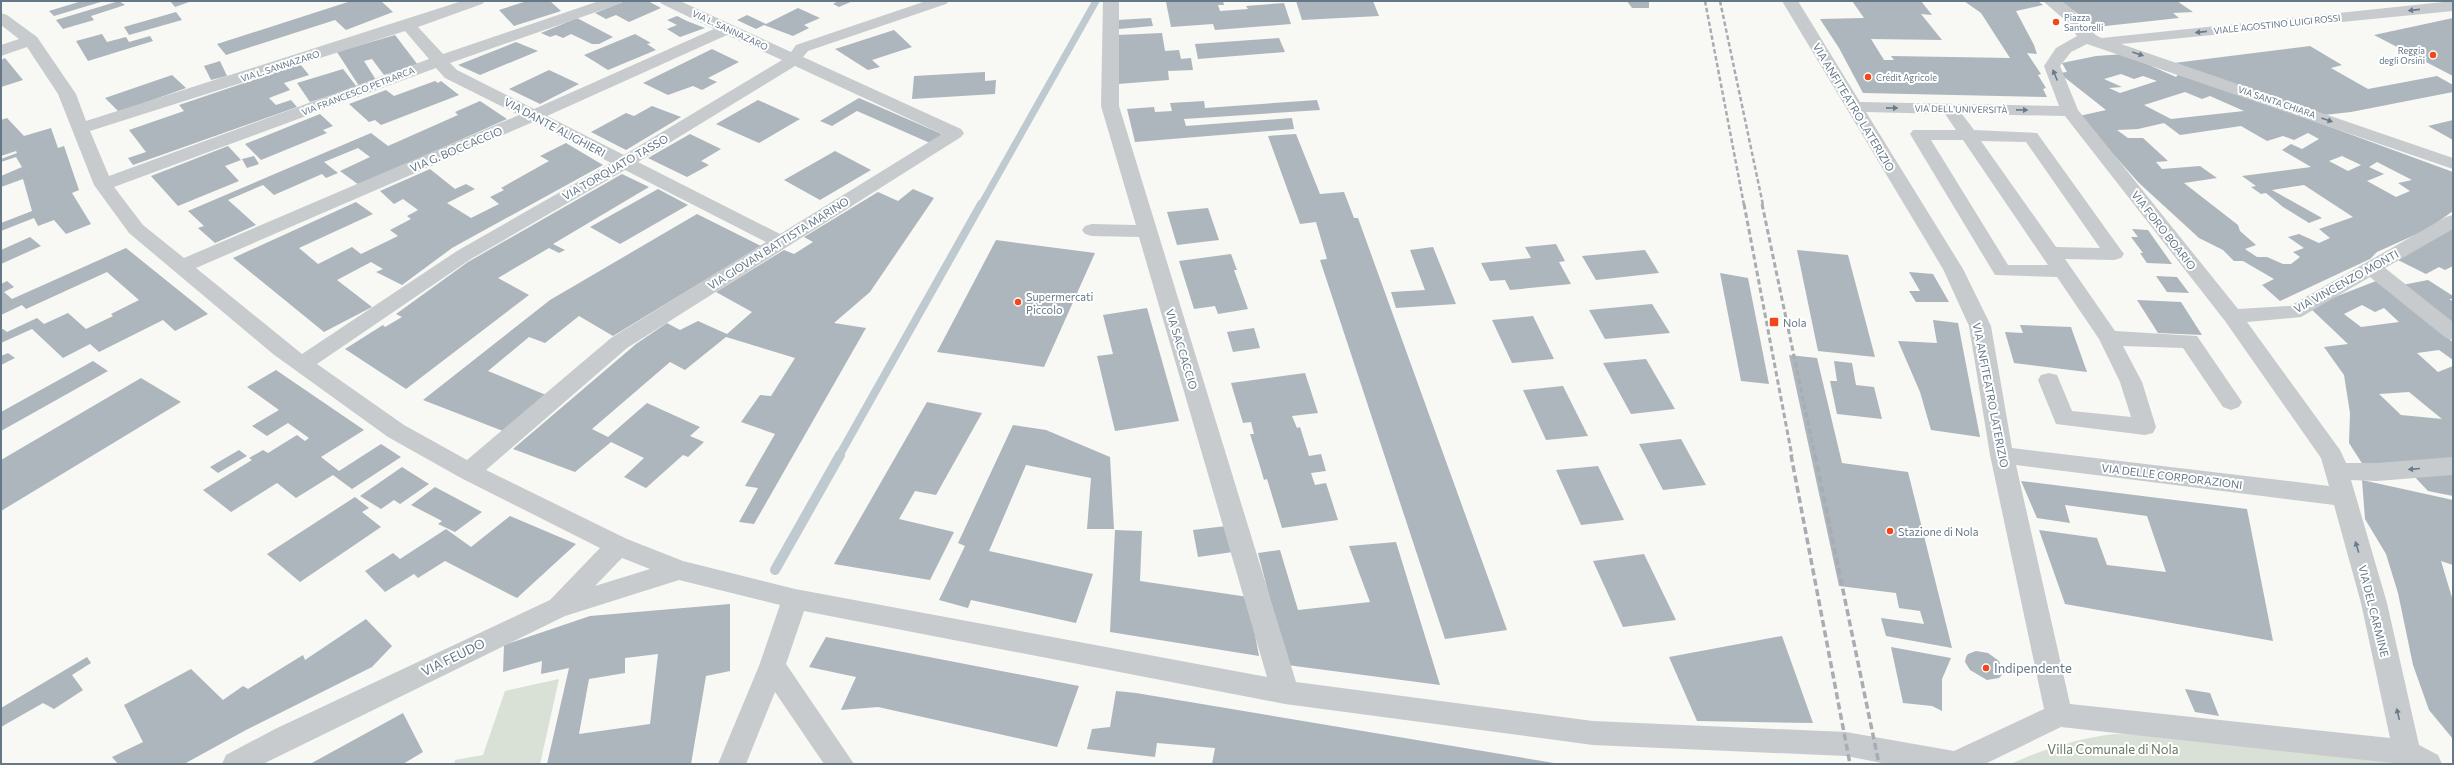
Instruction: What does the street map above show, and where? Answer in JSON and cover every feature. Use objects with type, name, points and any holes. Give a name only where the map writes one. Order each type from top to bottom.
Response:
[{"type":"street","name":"VIA L. SANNAZARO","points":[[82,128],[408,25],[477,1]]},
{"type":"street","name":"VIA FRANCESCO PETRARCA","points":[[103,185],[439,61],[614,1]]},
{"type":"street","name":"VIA L. SANNAZARO","points":[[667,1],[793,60]]},
{"type":"street","name":"VIA TORQUATO TASSO","points":[[302,364],[464,255],[624,163],[793,60],[802,48],[941,1]]},
{"type":"street","name":"VIA SACCACCIO","points":[[1111,1],[1110,106],[1285,692]]},
{"type":"street","name":"VIA ANFITEATRO LATERIZIO","points":[[1790,1],[1853,107],[1953,269],[1980,326],[2002,455],[2059,715]]},
{"type":"street","points":[[2050,1],[2072,18],[2094,40]]},
{"type":"street","name":"VIALE AGOSTINO LUIGI ROSSI","points":[[2094,40],[2453,6]]},
{"type":"street","points":[[2,20],[31,40],[67,94],[82,128],[103,185],[136,229],[183,266],[281,349],[396,431],[469,472],[618,546],[679,570],[795,599],[998,640],[1285,692],[1592,733],[1846,744],[1956,764],[2059,715],[2417,758]]},
{"type":"street","name":"VIA DANTE ALIGHIERI","points":[[408,25],[451,74],[535,115],[624,163],[781,242]]},
{"type":"street","name":"VIA G. BOCCACCIO","points":[[183,266],[535,115],[727,29]]},
{"type":"street","points":[[1,51],[31,40]]},
{"type":"street","name":"VIA FORO BOARIO","points":[[2094,40],[2068,45],[2058,53],[2052,66],[2070,111],[2232,316],[2332,456],[2338,471]]},
{"type":"street","name":"VIA SANTA CHIARA","points":[[2094,40],[2453,164]]},
{"type":"street","name":"VIA GIOVAN BATTISTA MARINO","points":[[469,472],[619,343],[955,133],[793,60]]},
{"type":"street","name":"VIA DELL'UNIVERSITÀ","points":[[1853,107],[2070,111]]},
{"type":"street","points":[[1950,109],[2109,338],[2131,382],[2144,427],[2064,418],[2050,380]]},
{"type":"street","points":[[2050,252],[2114,254],[2031,136],[1919,134],[2002,271],[2062,271]]},
{"type":"street","name":"VIA VINCENZO MONTI","points":[[2232,316],[2294,312],[2453,221]]},
{"type":"street","points":[[1092,230],[1147,231]]},
{"type":"street","points":[[2372,268],[2453,334]]},
{"type":"street","points":[[2109,338],[2189,341],[2231,402]]},
{"type":"street","name":"VIA DELLE CORPORAZIONI","points":[[2002,455],[2342,497]]},
{"type":"street","points":[[2338,471],[2377,472],[2453,466]]},
{"type":"street","name":"VIA DEL CARMINE","points":[[2338,471],[2342,497],[2374,603],[2417,758]]},
{"type":"street","points":[[557,608],[618,546]]},
{"type":"street","name":"VIA FEUDO","points":[[236,764],[285,738],[557,608],[679,570]]},
{"type":"street","points":[[732,764],[772,666],[795,599]]},
{"type":"street","points":[[772,666],[840,764]]},
{"type":"green space","points":[[559,679],[540,764],[454,764],[455,760],[483,755],[505,691]]},
{"type":"green space","name":"Villa Comunale di Nola","points":[[2114,734],[2166,735],[2402,764],[2011,764],[2036,753],[2061,745]]},
{"type":"building","points":[[82,1],[104,1],[54,16],[49,11]]},
{"type":"building","points":[[119,1],[125,5],[91,16],[94,20],[63,29],[56,20]]},
{"type":"building","points":[[170,1],[192,1],[175,7]]},
{"type":"building","points":[[351,1],[381,1],[393,12],[346,30],[335,20],[226,55],[217,44]]},
{"type":"building","points":[[527,1],[550,1],[561,11],[514,26],[499,10]]},
{"type":"building","points":[[625,1],[648,1],[661,8],[629,22],[616,15],[606,19],[595,13]]},
{"type":"building","points":[[838,1],[853,1],[839,7],[833,4]]},
{"type":"building","points":[[1223,1],[1224,5],[1218,5],[1220,11],[1248,9],[1246,6],[1284,3],[1291,24],[1215,30],[1213,24],[1171,27],[1166,2]]},
{"type":"building","points":[[1296,1],[1373,1],[1379,16],[1302,20]]},
{"type":"building","points":[[1627,1],[1649,1],[1649,8],[1632,8]]},
{"type":"building","points":[[1852,1],[1921,1],[1932,15],[1921,14],[1942,40],[1871,39],[1884,60],[1894,60],[1891,56],[2010,58],[1981,13],[1964,1],[2038,1],[2043,5],[2016,11],[2034,45],[2037,54],[2027,53],[2041,74],[2038,75],[2046,88],[2043,89],[2047,97],[1863,93],[1839,48],[1820,19],[1864,18]]},
{"type":"building","points":[[2060,1],[2177,1],[2193,12],[2173,13],[2179,18],[2096,27]]},
{"type":"building","points":[[798,8],[820,18],[804,25],[809,28],[793,36],[764,25],[756,29],[737,20],[747,15],[766,24]]},
{"type":"building","points":[[176,12],[182,20],[129,35],[124,27]]},
{"type":"building","points":[[677,16],[705,28],[680,37],[667,29],[677,25],[667,20]]},
{"type":"building","points":[[577,18],[613,37],[599,44],[592,44],[571,34],[563,38],[556,35],[550,37],[541,33]]},
{"type":"building","points":[[1151,18],[1153,26],[1119,29],[1117,20]]},
{"type":"building","name":"Reggia degli Orsini","points":[[2453,18],[2453,76],[2374,35]]},
{"type":"building","points":[[894,30],[912,47],[872,60],[880,67],[868,70],[835,49]]},
{"type":"building","points":[[1162,33],[1165,51],[1179,50],[1181,59],[1191,58],[1193,70],[1168,71],[1169,80],[1118,84],[1117,35]]},
{"type":"building","points":[[102,34],[107,42],[126,37],[129,42],[150,36],[153,41],[88,61],[76,41]]},
{"type":"building","points":[[635,34],[651,43],[647,44],[656,50],[608,70],[584,55]]},
{"type":"building","points":[[395,35],[418,65],[384,75],[372,59],[364,61],[376,80],[359,86],[337,52]]},
{"type":"building","points":[[1279,38],[1285,52],[1198,59],[1195,44]]},
{"type":"building","points":[[516,42],[538,51],[480,75],[458,65]]},
{"type":"building","points":[[2310,46],[2342,65],[2331,68],[2368,89],[2437,76],[2453,85],[2453,92],[2351,112],[2324,115],[2174,63]]},
{"type":"building","points":[[712,49],[739,62],[708,78],[717,82],[702,90],[693,86],[668,95],[643,83]]},
{"type":"building","points":[[2124,54],[2176,77],[2180,72],[2453,172],[2453,211],[2428,229],[2377,252],[2370,259],[2280,301],[2262,285],[2274,279],[2243,261],[2234,261],[2223,250],[2199,238],[2139,183],[2079,116],[2106,110],[2059,73],[2067,72],[2062,63],[2096,56]],"holes":[[[2121,74],[2134,79],[2143,76],[2157,81],[2120,93],[2109,88],[2122,87],[2104,79]],[[2185,92],[2202,99],[2210,96],[2244,111],[2171,119],[2144,105]],[[2164,123],[2180,135],[2241,126],[2267,141],[2283,136],[2294,140],[2308,133],[2319,139],[2302,149],[2291,144],[2282,150],[2311,167],[2242,176],[2256,186],[2251,187],[2261,194],[2266,193],[2283,207],[2309,223],[2322,218],[2272,190],[2304,185],[2353,217],[2319,229],[2330,238],[2319,243],[2299,234],[2288,237],[2304,248],[2293,252],[2300,257],[2291,264],[2283,264],[2267,257],[2257,257],[2245,249],[2256,245],[2240,231],[2238,225],[2184,183],[2217,178],[2200,166],[2162,169],[2156,162],[2168,161],[2143,138],[2128,138],[2117,130],[2138,129]],[[2342,156],[2361,165],[2348,171],[2329,161]],[[2377,162],[2412,180],[2398,183],[2410,191],[2396,197],[2367,181],[2384,174],[2369,167]]]},
{"type":"building","points":[[5,58],[23,80],[1,87],[1,60]]},
{"type":"building","points":[[220,61],[227,76],[211,80],[204,66]]},
{"type":"building","points":[[300,64],[309,75],[284,83],[290,90],[269,98],[276,105],[291,100],[297,107],[133,165],[128,158],[146,152],[129,130],[184,111],[179,105]]},
{"type":"building","points":[[343,69],[357,87],[310,102],[297,83]]},
{"type":"building","points":[[549,70],[579,84],[540,104],[509,89]]},
{"type":"building","points":[[985,72],[985,81],[996,80],[995,94],[912,99],[914,76]]},
{"type":"building","points":[[172,75],[186,88],[119,112],[105,98]]},
{"type":"building","points":[[435,81],[438,83],[441,81],[459,95],[381,125],[375,120],[369,122],[349,104],[386,90],[394,96]]},
{"type":"building","points":[[859,98],[944,135],[930,143],[857,111],[832,126],[820,121]]},
{"type":"building","points":[[758,100],[800,119],[759,143],[716,124]]},
{"type":"building","points":[[1317,100],[1320,110],[1184,119],[1186,126],[1292,118],[1294,129],[1135,142],[1127,109],[1154,107],[1155,112],[1172,111],[1170,103],[1204,101],[1205,108]]},
{"type":"building","points":[[480,101],[507,119],[359,185],[340,171],[370,157],[358,148],[324,162],[338,173],[326,178],[322,174],[274,195],[263,185],[228,200],[256,225],[215,243],[198,228],[204,226],[188,211],[371,133],[388,146],[458,115],[455,112]]},
{"type":"building","points":[[652,106],[681,117],[626,150],[591,132],[626,113],[634,116]]},
{"type":"building","points":[[320,114],[333,126],[323,130],[327,133],[261,160],[245,144]]},
{"type":"building","points":[[7,118],[24,136],[51,128],[58,148],[64,146],[79,190],[72,193],[91,224],[66,234],[54,220],[38,226],[34,218],[1,231],[1,223],[32,211],[23,179],[1,187],[1,176],[22,167],[16,157],[1,162],[1,159],[17,153],[16,151],[1,156],[1,120]]},
{"type":"building","points":[[2453,120],[2453,140],[2428,126]]},
{"type":"building","points":[[690,134],[721,149],[701,161],[709,165],[687,177],[648,158]]},
{"type":"building","points":[[1296,134],[1320,194],[1344,192],[1354,218],[1358,218],[1507,630],[1445,639],[1320,260],[1327,259],[1316,222],[1300,224],[1268,136]]},
{"type":"building","points":[[566,143],[603,165],[452,248],[402,285],[376,272],[383,269],[371,262],[337,280],[372,307],[324,332],[233,258],[356,202],[373,214],[299,248],[318,264],[352,247],[361,254],[398,236],[390,230],[411,219],[407,216],[418,210],[403,199],[394,204],[380,191],[430,169],[455,189],[466,184],[475,189],[447,203],[471,218],[499,204],[490,197],[504,190],[501,188],[549,161],[540,156]]},
{"type":"building","points":[[228,146],[241,160],[225,166],[239,181],[178,206],[151,176]]},
{"type":"building","points":[[835,151],[871,170],[820,200],[784,180]]},
{"type":"building","points":[[254,156],[259,164],[247,168],[242,159]]},
{"type":"building","points":[[622,174],[649,187],[553,244],[565,250],[559,253],[549,248],[498,278],[529,295],[406,389],[345,349],[383,325],[385,327],[402,317],[396,314],[468,262]]},
{"type":"building","points":[[658,189],[688,205],[620,244],[590,227]]},
{"type":"building","points":[[913,189],[934,198],[870,292],[834,323],[866,328],[754,524],[739,522],[758,488],[745,486],[775,434],[741,422],[760,395],[771,396],[795,358],[726,337],[685,370],[670,362],[592,429],[608,437],[647,403],[700,427],[690,436],[704,442],[688,457],[683,455],[646,488],[624,477],[644,458],[611,442],[575,472],[513,449],[636,344],[667,323],[680,330],[698,321],[727,334],[752,312],[716,292],[784,250],[794,254],[813,242],[804,237],[878,192],[898,201]]},
{"type":"building","points":[[1208,208],[1219,240],[1177,245],[1167,212]]},
{"type":"building","points":[[697,214],[761,246],[613,336],[579,316],[545,343],[529,337],[488,371],[546,395],[503,431],[423,400],[550,300]]},
{"type":"building","points":[[2453,228],[2453,266],[2445,270],[2439,267],[2426,274],[2392,257]]},
{"type":"building","points":[[2132,229],[2148,230],[2172,264],[2147,263],[2140,253],[2143,253],[2131,237],[2138,237]]},
{"type":"building","points":[[30,237],[41,246],[1,264],[1,250]]},
{"type":"building","name":"Supermercati Piccolo","points":[[996,240],[1095,253],[1044,367],[937,352]]},
{"type":"building","points":[[1556,244],[1565,261],[1559,262],[1571,284],[1510,290],[1505,280],[1490,281],[1481,263],[1531,258],[1525,247]]},
{"type":"building","points":[[1433,247],[1456,304],[1396,308],[1391,292],[1425,290],[1410,250]]},
{"type":"building","points":[[126,248],[208,314],[175,331],[163,320],[99,352],[90,344],[63,358],[32,329],[1,343],[1,330],[3,329],[7,332],[37,318],[44,324],[68,313],[86,329],[113,316],[111,314],[139,300],[107,272],[26,309],[22,305],[1,315],[1,284],[7,281],[14,287],[4,292],[12,299]]},
{"type":"building","points":[[1645,250],[1659,273],[1596,280],[1582,256]]},
{"type":"building","points":[[1797,250],[1848,255],[1875,357],[1818,351]]},
{"type":"building","points":[[1231,254],[1237,270],[1234,270],[1248,309],[1218,314],[1215,306],[1194,309],[1179,261]]},
{"type":"building","points":[[1909,272],[1933,274],[1949,302],[1916,302],[1909,291],[1920,291]]},
{"type":"building","points":[[1720,273],[1748,278],[1769,384],[1741,381]]},
{"type":"building","points":[[2156,276],[2177,277],[2189,293],[2167,292]]},
{"type":"building","points":[[2428,280],[2453,296],[2453,299],[2449,299],[2453,301],[2453,326],[2402,285]]},
{"type":"building","points":[[2376,281],[2453,342],[2453,360],[2439,350],[2417,353],[2438,372],[2453,366],[2453,459],[2365,468],[2349,443],[2350,413],[2344,375],[2324,347],[2348,344],[2309,307]],"holes":[[[2362,305],[2375,312],[2384,308],[2399,322],[2361,327],[2344,314]],[[2409,392],[2442,419],[2401,415],[2379,394]]]},
{"type":"building","points":[[2137,300],[2181,302],[2202,335],[2158,333]]},
{"type":"building","points":[[1652,304],[1670,333],[1605,339],[1589,310]]},
{"type":"building","points":[[1147,308],[1179,421],[1115,431],[1097,356],[1113,354],[1103,315]]},
{"type":"building","points":[[1533,316],[1554,359],[1512,363],[1492,320]]},
{"type":"building","points":[[1933,320],[1958,323],[1980,437],[1931,430],[1920,392],[1898,341],[1937,343]]},
{"type":"building","points":[[2020,325],[2071,327],[2087,372],[2014,363],[2005,332],[2023,333]]},
{"type":"building","points":[[1254,328],[1260,348],[1233,352],[1227,332]]},
{"type":"building","points":[[8,353],[15,358],[1,365],[1,356]]},
{"type":"building","name":"Stazione di Nola","points":[[1789,355],[1817,358],[1842,463],[1908,472],[1952,648],[1886,636],[1881,618],[1924,624],[1920,611],[1899,608],[1896,593],[1839,586]]},
{"type":"building","points":[[1646,359],[1675,409],[1631,414],[1603,363]]},
{"type":"building","points":[[93,361],[108,371],[1,431],[1,412]]},
{"type":"building","points":[[1834,361],[1852,363],[1856,385],[1874,387],[1882,419],[1837,414],[1830,381],[1837,381]]},
{"type":"building","points":[[276,370],[364,430],[321,457],[339,471],[381,444],[401,457],[352,489],[333,475],[296,498],[277,483],[231,512],[203,490],[252,460],[249,458],[263,450],[268,453],[297,435],[305,441],[309,438],[288,423],[267,436],[252,426],[279,410],[247,387]]},
{"type":"building","points":[[1305,373],[1318,413],[1292,416],[1297,428],[1300,427],[1309,456],[1321,454],[1326,471],[1311,473],[1315,485],[1326,483],[1338,520],[1282,528],[1267,479],[1264,480],[1250,434],[1254,434],[1251,422],[1243,423],[1231,383]]},
{"type":"building","points":[[141,378],[181,402],[1,511],[1,460]]},
{"type":"building","points":[[1563,386],[1588,436],[1546,440],[1523,390]]},
{"type":"building","points":[[927,402],[982,413],[936,495],[915,491],[899,519],[954,532],[930,580],[834,564]]},
{"type":"building","points":[[1013,425],[1046,430],[1110,457],[1114,529],[1087,529],[1091,478],[1026,465],[989,551],[1093,574],[1076,623],[971,600],[968,608],[939,600],[965,546],[958,543]]},
{"type":"building","points":[[1681,439],[1706,485],[1663,490],[1639,444]]},
{"type":"building","points":[[239,450],[247,456],[218,473],[210,467]]},
{"type":"building","points":[[1598,466],[1624,520],[1581,525],[1556,470]]},
{"type":"building","points":[[402,467],[429,484],[400,504],[394,500],[381,509],[360,496]]},
{"type":"building","points":[[2453,472],[2453,496],[2428,491],[2413,475]]},
{"type":"building","points":[[2362,480],[2453,500],[2453,565],[2441,561],[2453,601],[2453,739],[2429,710],[2413,665],[2398,593],[2386,554],[2365,519]]},
{"type":"building","points":[[2021,481],[2247,509],[2273,641],[2065,604],[2039,530],[2097,538],[2107,565],[2166,572],[2147,516],[2065,505],[2070,523],[2037,518]]},
{"type":"building","points":[[435,487],[482,512],[455,532],[438,524],[442,521],[411,505]]},
{"type":"building","points":[[355,497],[369,508],[362,512],[381,527],[300,582],[267,554]]},
{"type":"building","points":[[510,516],[576,544],[517,598],[445,561],[418,578],[414,574],[385,592],[365,571],[393,553],[400,559],[446,529],[471,547]]},
{"type":"building","points":[[1226,526],[1233,552],[1198,557],[1193,530]]},
{"type":"building","points":[[1115,530],[1142,531],[1140,581],[1248,597],[1259,656],[1110,632]]},
{"type":"building","points":[[1396,542],[1440,685],[1287,665],[1258,553],[1280,550],[1298,610],[1370,602],[1349,546]]},
{"type":"building","points":[[1644,554],[1676,620],[1623,627],[1593,561]]},
{"type":"building","points":[[730,604],[730,671],[706,676],[691,764],[547,764],[569,668],[541,674],[542,661],[503,672],[504,645],[590,616]],"holes":[[[658,654],[650,724],[579,734],[589,679],[625,673],[625,658]]]},
{"type":"building","points":[[366,619],[392,646],[372,667],[246,730],[184,764],[118,764],[112,757],[143,742],[124,705],[191,669],[223,700],[243,686],[248,689],[303,655],[305,660]]},
{"type":"building","points":[[1782,636],[1813,723],[1697,721],[1669,657]]},
{"type":"building","points":[[826,637],[1079,686],[1057,747],[878,707],[841,710],[856,677],[809,667]]},
{"type":"building","points":[[1891,647],[1951,658],[1942,679],[1942,711],[1932,706],[1903,703]]},
{"type":"building","points":[[1976,651],[1988,653],[1999,661],[2003,671],[1999,678],[1987,680],[1970,670],[1965,662],[1966,657],[1968,654]]},
{"type":"building","points":[[87,657],[91,663],[72,675],[83,690],[54,709],[43,703],[1,727],[1,708]]},
{"type":"building","points":[[2185,689],[2210,693],[2219,716],[2195,712]]},
{"type":"building","points":[[1116,691],[1136,693],[1560,764],[1212,764],[1215,748],[1157,743],[1155,757],[1087,749],[1092,729],[1110,727]]},
{"type":"building","points":[[403,713],[423,752],[403,764],[310,764]]},
{"type":"waterway","points":[[981,205],[1096,1]]},
{"type":"waterway","points":[[839,456],[981,204]]},
{"type":"waterway","points":[[775,570],[840,455]]},
{"type":"railway","points":[[1705,1],[1744,205]]},
{"type":"railway","points":[[1720,1],[1763,205]]},
{"type":"railway","points":[[1744,204],[1792,456]]},
{"type":"railway","points":[[1762,204],[1815,456]]},
{"type":"railway","points":[[1791,455],[1850,764]]},
{"type":"railway","points":[[1815,455],[1879,764]]},
{"type":"place","name":"Piazza Santorelli","points":[[2056,22]]},
{"type":"place","name":"Reggia degli Orsini","points":[[2433,55]]},
{"type":"place","name":"Crédit Agricole","points":[[1868,77]]},
{"type":"place","name":"Supermercati Piccolo","points":[[1018,302]]},
{"type":"place","name":"Nola","points":[[1774,322]]},
{"type":"place","name":"Stazione di Nola","points":[[1890,531]]},
{"type":"place","name":"Indipendente","points":[[1986,668]]}]
